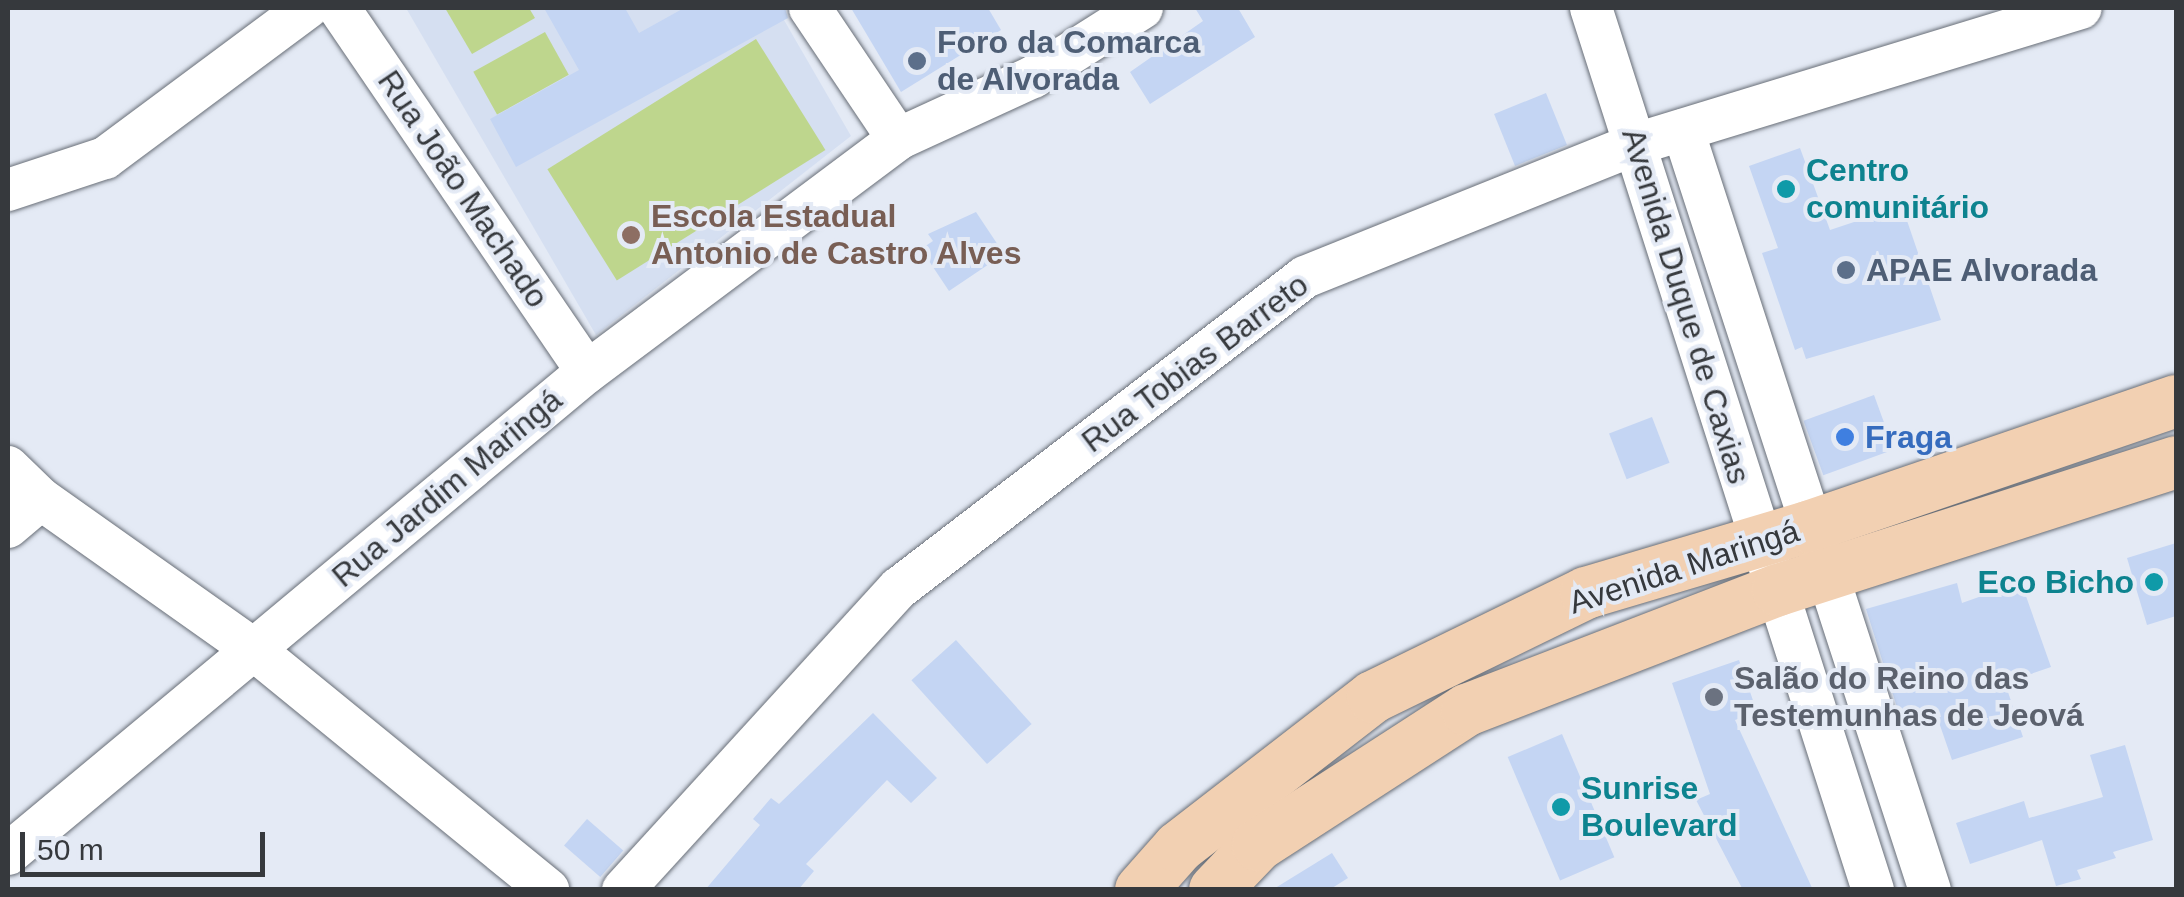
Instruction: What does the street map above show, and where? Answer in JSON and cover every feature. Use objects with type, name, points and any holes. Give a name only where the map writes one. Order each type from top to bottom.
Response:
[{"type":"main road","name":"Avenida Maringá","points":[[1216,890],[1258,845],[1467,710],[1792,559],[2176,401]]},
{"type":"main road","name":"Avenida Maringá","points":[[1141,890],[1179,847],[1373,697],[1586,593],[1792,559],[2176,462]]},
{"type":"street","points":[[8,190],[105,158],[307,8]]},
{"type":"street","name":"Rua João Machado","points":[[339,8],[587,372]]},
{"type":"street","points":[[810,8],[898,139]]},
{"type":"street","name":"Avenida Duque de Caxias","points":[[1591,8],[1636,144],[1792,559],[1930,890]]},
{"type":"street","name":"Rua Tobias Barreto","points":[[623,890],[899,588],[1305,277],[1636,144],[2081,8]]},
{"type":"street","name":"Rua Jardim Maringá","points":[[8,854],[587,372],[898,139],[1033,77],[1122,13]]},
{"type":"street","name":"Avenida Duque de Caxias","points":[[1683,130],[1872,890]]},
{"type":"street","points":[[8,466],[41,500],[253,649],[548,890]]},
{"type":"street","points":[[8,527],[41,500]]},
{"type":"shaded area","name":"Escola Estadual Antonio de Castro Alves","points":[[406,8],[777,8],[851,136],[596,335]]},
{"type":"green space","points":[[445,8],[529,8],[535,18],[472,54]]},
{"type":"green space","points":[[545,32],[569,75],[497,115],[473,72]]},
{"type":"green space","points":[[756,39],[825,150],[617,280],[547,169]]},
{"type":"building","points":[[544,8],[625,8],[639,33],[684,8],[785,8],[788,18],[516,167],[490,119],[579,70]]},
{"type":"building","name":"Foro da Comarca de Alvorada","points":[[851,8],[988,8],[1001,30],[901,92]]},
{"type":"building","points":[[1195,8],[1238,8],[1255,37],[1150,104],[1130,72],[1203,21]]},
{"type":"building","points":[[1546,93],[1567,145],[1515,166],[1494,114]]},
{"type":"building","name":"APAE Alvorada","points":[[1800,148],[1830,230],[1902,206],[1941,320],[1806,359],[1802,347],[1795,350],[1762,253],[1778,248],[1749,166]]},
{"type":"building","points":[[976,212],[1004,254],[949,291],[921,249],[933,241],[928,234]]},
{"type":"building","name":"Fraga","points":[[1874,395],[1894,450],[1823,475],[1804,421]]},
{"type":"building","points":[[1652,417],[1670,463],[1627,479],[1609,433]]},
{"type":"building","name":"Eco Bicho","points":[[2176,543],[2176,616],[2147,625],[2127,558]]},
{"type":"building","points":[[2021,582],[2051,667],[2005,683],[2023,737],[1952,760],[1934,708],[1901,720],[1866,609],[1957,583],[1962,603]]},
{"type":"building","points":[[956,640],[1032,724],[987,764],[911,680]]},
{"type":"building","points":[[1739,660],[1757,712],[1735,720],[1813,890],[1743,890],[1696,800],[1710,794],[1672,683]]},
{"type":"building","points":[[873,713],[937,778],[911,803],[887,780],[806,864],[814,871],[798,890],[705,890],[760,825],[753,819],[771,798],[779,804]]},
{"type":"building","name":"Sunrise Boulevard","points":[[1562,734],[1614,857],[1560,880],[1508,757]]},
{"type":"building","points":[[2125,745],[2153,840],[2113,852],[2116,858],[2077,870],[2081,879],[2056,886],[2042,840],[1970,864],[1956,823],[2024,801],[2029,818],[2103,797],[2090,755]]},
{"type":"building","points":[[587,819],[623,850],[600,877],[564,845]]},
{"type":"building","points":[[1332,853],[1348,878],[1329,890],[1272,890]]},
{"type":"place","name":"Foro da Comarca de Alvorada","points":[[917,61]]},
{"type":"place","name":"Centro comunitário","points":[[1786,189]]},
{"type":"place","name":"Escola Estadual Antonio de Castro Alves","points":[[631,235]]},
{"type":"place","name":"APAE Alvorada","points":[[1846,270]]},
{"type":"place","name":"Fraga","points":[[1845,437]]},
{"type":"place","name":"Eco Bicho","points":[[2154,582]]},
{"type":"place","name":"Salão do Reino das Testemunhas de Jeová","points":[[1714,697]]},
{"type":"place","name":"Sunrise Boulevard","points":[[1561,807]]}]
